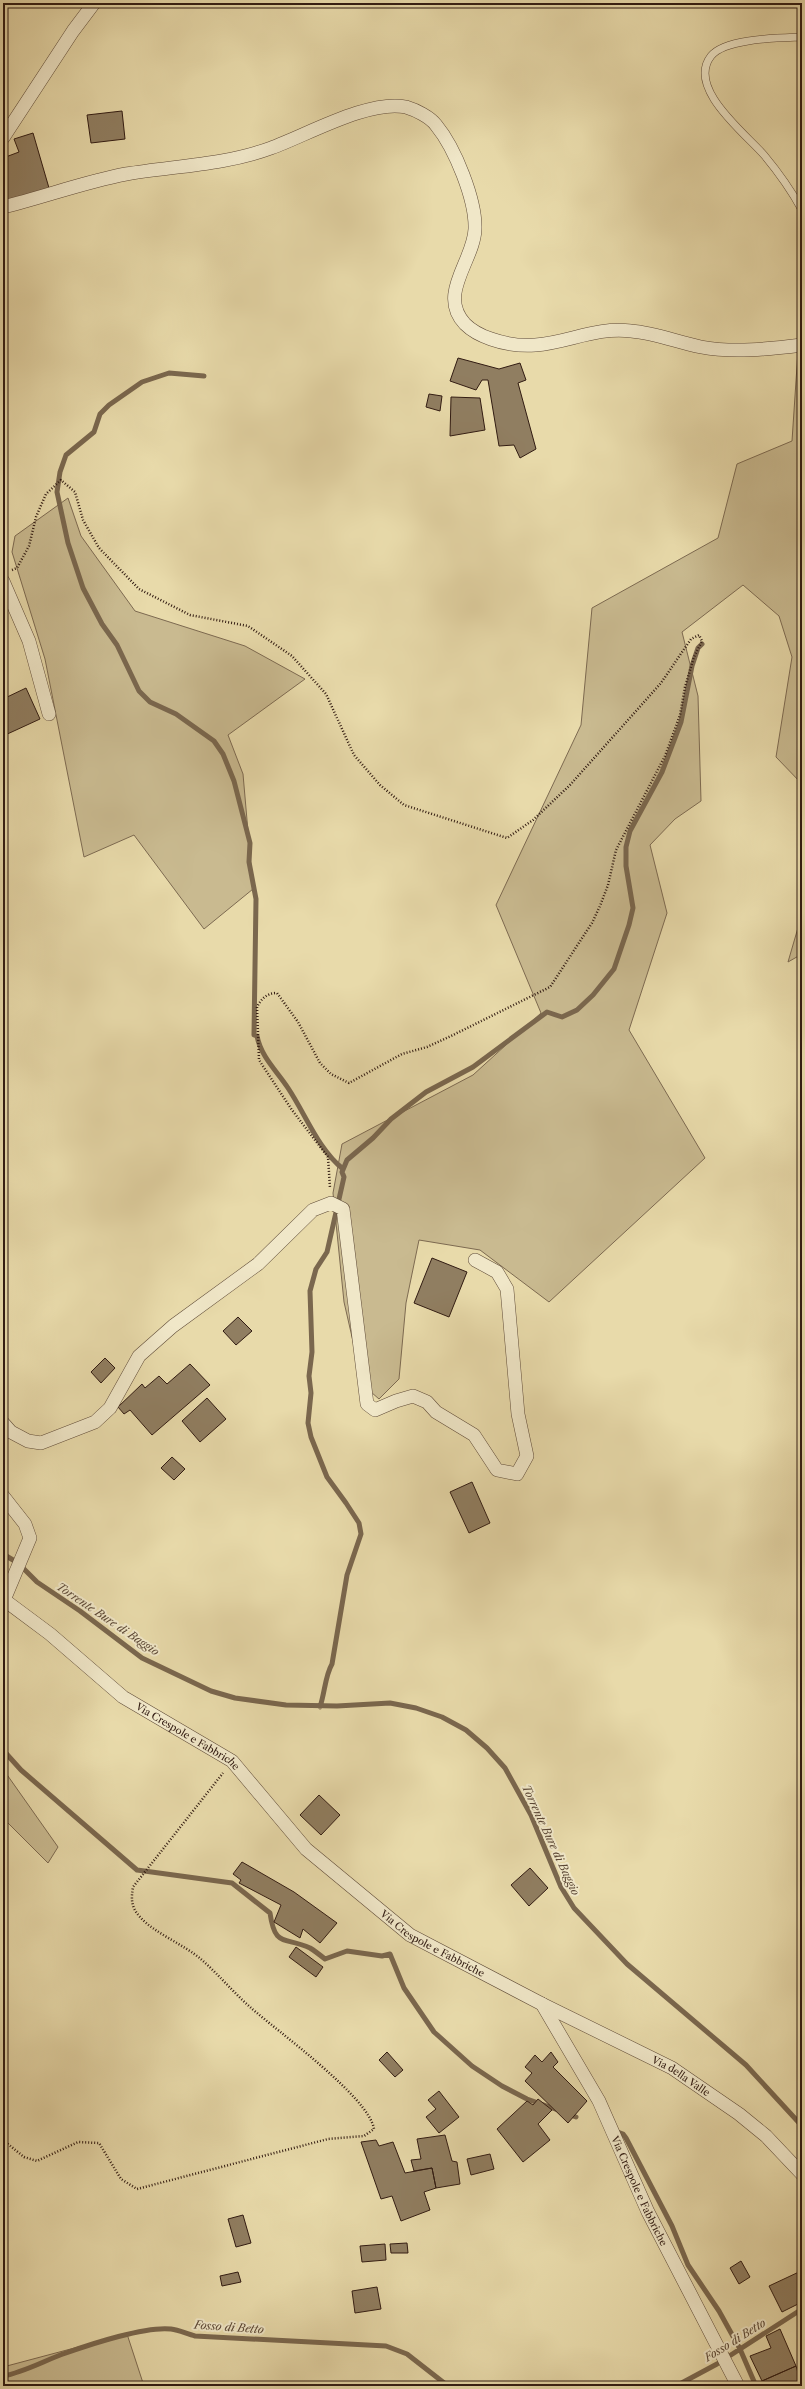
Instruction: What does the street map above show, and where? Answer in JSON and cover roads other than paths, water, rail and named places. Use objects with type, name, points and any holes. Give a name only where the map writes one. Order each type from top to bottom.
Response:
[{"type":"street","points":[[3,138],[73,31],[94,3]]},
{"type":"street","points":[[3,207],[79,184],[233,158],[271,148],[348,116],[384,108],[405,107],[422,114],[435,124],[461,171],[473,207],[475,230],[470,254],[455,287],[454,301],[457,312],[465,324],[481,336],[502,343],[528,347],[547,345],[594,334],[628,330],[703,347],[735,350],[802,345]]},
{"type":"street","points":[[7,576],[29,641],[49,714]]},
{"type":"street","points":[[3,1423],[11,1432],[28,1441],[41,1443],[95,1422],[110,1408],[139,1356],[173,1326],[258,1264],[313,1210],[331,1203],[344,1209],[367,1404],[375,1410],[413,1396],[427,1402],[436,1412],[474,1435],[497,1470],[517,1474],[527,1456],[518,1414],[507,1289],[497,1272],[475,1260]]},
{"type":"street","points":[[3,1496],[29,1532],[28,1548],[5,1596]]},
{"type":"street","name":"Via Crespole e Fabbriche","points":[[5,1596],[123,1697],[232,1761],[306,1849],[410,1935],[542,2004],[600,2101],[648,2212],[738,2386]]},
{"type":"street","name":"Via della Valle","points":[[542,2004],[630,2046],[707,2090],[766,2136],[802,2174]]},
{"type":"lane","points":[[802,37],[737,44],[712,56],[705,69],[708,88],[727,117],[763,153],[784,180],[802,210]]},
{"type":"waterway","points":[[3,6],[8,3]]},
{"type":"waterway","points":[[204,376],[169,373],[142,382],[109,405],[100,414],[94,432],[66,455],[60,472],[57,492],[68,543],[83,588],[102,624],[117,645],[139,691],[150,702],[176,714],[214,741],[223,754],[234,781],[250,843],[249,862],[256,899],[254,1035],[257,1036],[262,1051],[295,1098],[319,1142],[326,1152],[343,1169]]},
{"type":"waterway","points":[[320,1707],[332,1664],[347,1575],[361,1534],[359,1523],[327,1477],[311,1437],[308,1423],[311,1393],[309,1376],[312,1352],[310,1291],[316,1269],[327,1252],[344,1177],[342,1172],[347,1160],[373,1138],[391,1119],[426,1092],[473,1067],[547,1012],[562,1017],[577,1010],[593,995],[614,969],[629,925],[633,908],[626,866],[626,847],[630,831],[662,772],[681,722],[692,666],[698,648],[702,644]]},
{"type":"waterway","name":"Torrente Bure di Baggio","points":[[3,1554],[18,1563],[37,1582],[80,1611],[142,1658],[211,1691],[235,1698],[286,1705],[337,1706],[390,1703],[416,1708],[442,1717],[466,1730],[487,1748],[505,1768],[531,1815],[561,1887],[574,1908],[627,1964],[746,2065],[802,2126]]},
{"type":"waterway","points":[[3,1750],[21,1770],[137,1870],[232,1883],[270,1913],[272,1924],[278,1936],[282,1939],[310,1948],[325,1959],[347,1951],[382,1956],[390,1954],[404,1988],[434,2032],[472,2066],[502,2086],[527,2099],[558,2110]]},
{"type":"waterway","points":[[567,2114],[576,2117]]},
{"type":"waterway","points":[[615,2131],[623,2134],[626,2138],[672,2226],[688,2265],[719,2311],[740,2349],[756,2386]]},
{"type":"waterway","name":"Fosso di Betto","points":[[676,2386],[717,2364],[802,2309]]},
{"type":"waterway","name":"Fosso di Betto","points":[[3,2376],[19,2372],[77,2349],[104,2341],[148,2330],[171,2329],[195,2336],[386,2346],[407,2354],[448,2386]]}]
